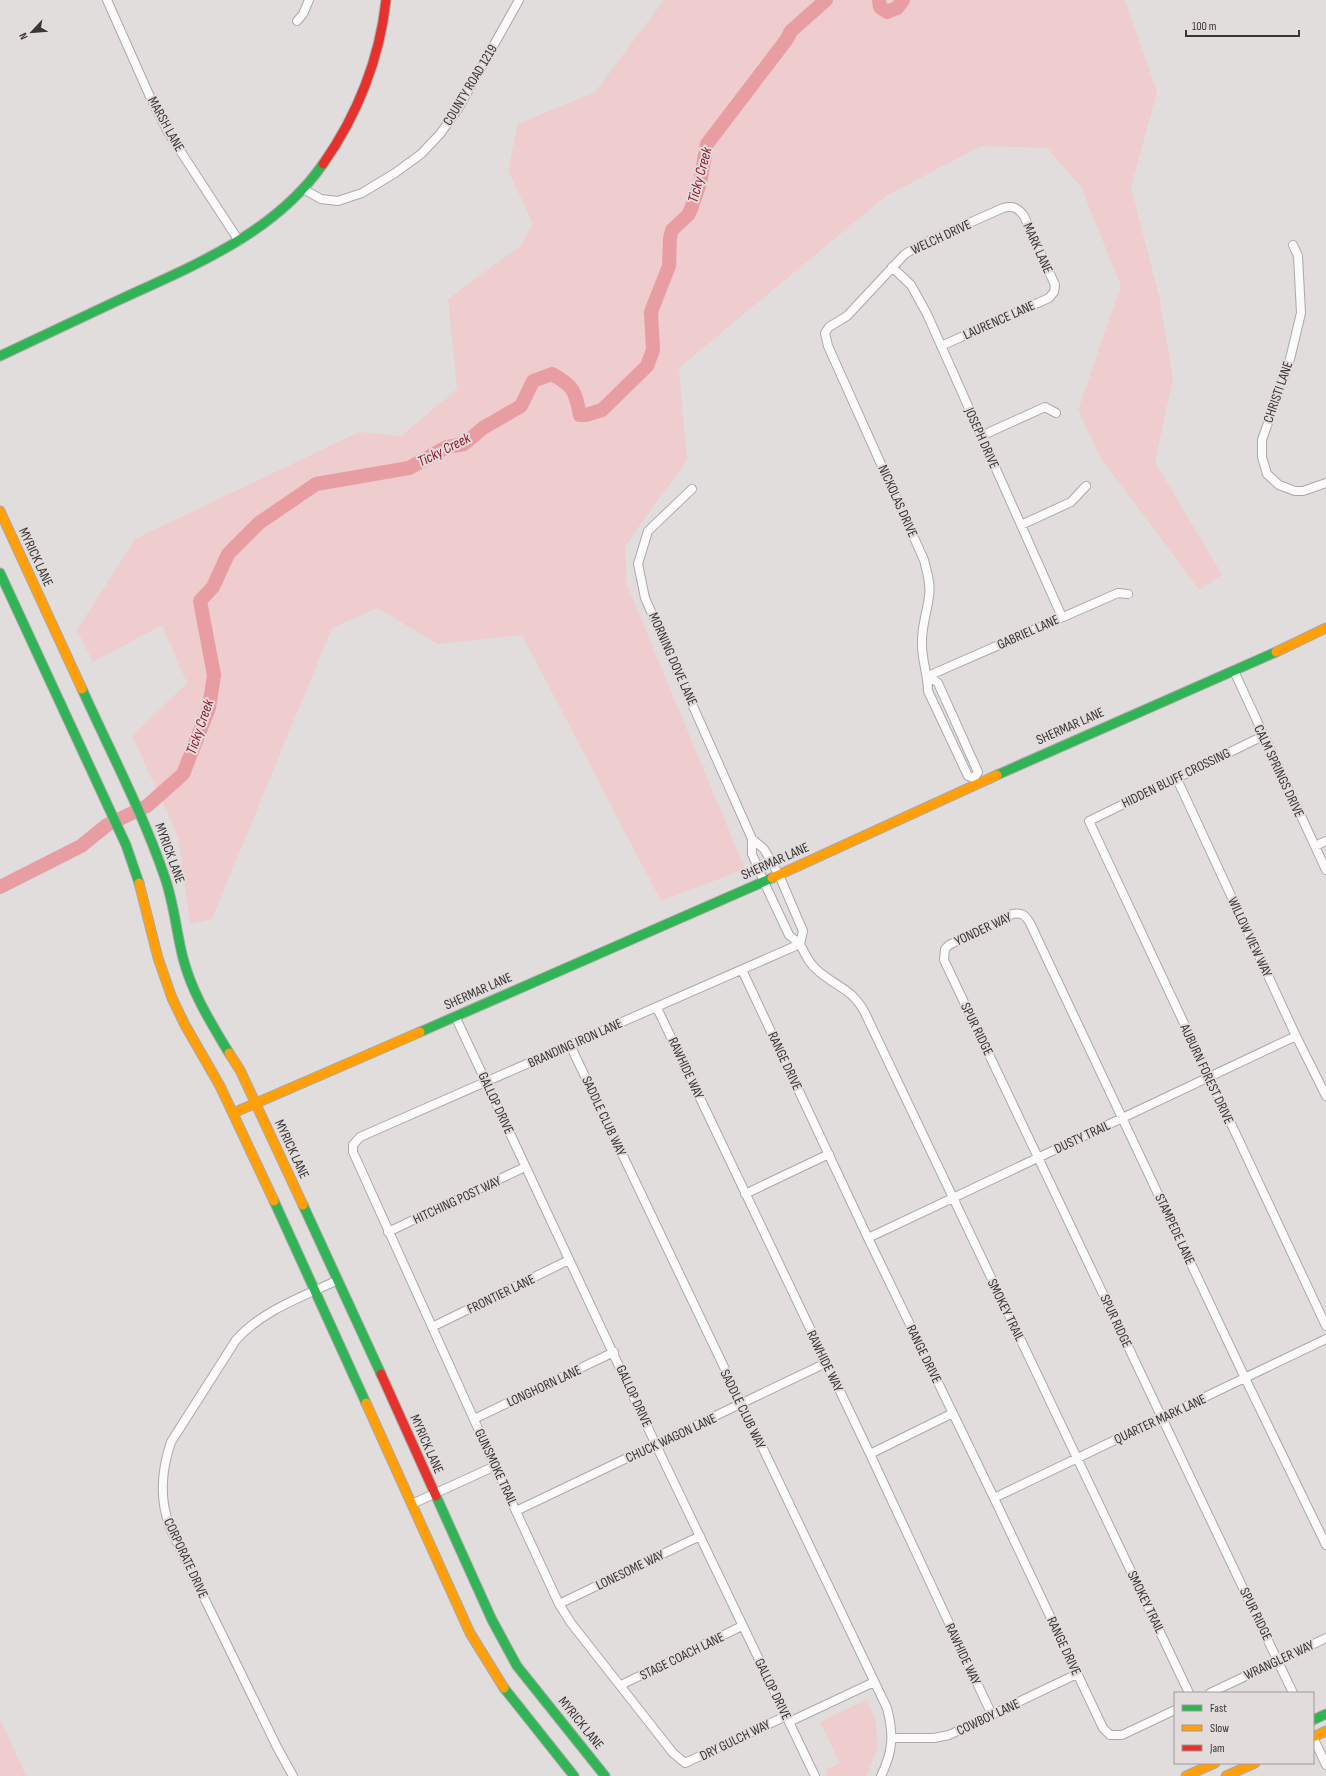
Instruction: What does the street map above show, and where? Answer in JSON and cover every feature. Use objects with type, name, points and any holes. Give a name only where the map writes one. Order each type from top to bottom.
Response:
[{"type":"street","name":"MARSH LANE","points":[[107,0],[151,99],[168,132],[239,241]]},
{"type":"street","points":[[297,21],[303,14],[309,0]]},
{"type":"street","points":[[0,356],[204,260],[239,241],[279,211],[304,189],[322,165],[345,128],[370,75],[384,26],[386,0]]},
{"type":"street","name":"COUNTY ROAD 1219","points":[[304,189],[321,199],[338,201],[362,193],[395,173],[421,154],[440,134],[458,109],[519,0]]},
{"type":"street","name":"WELCH DRIVE","points":[[825,334],[829,328],[847,316],[905,254],[922,244],[1003,208],[1016,207]]},
{"type":"street","name":"MARK LANE","points":[[1016,207],[1024,216],[1055,285],[1054,292]]},
{"type":"street","name":"CHRISTI LANE","points":[[1294,245],[1298,256],[1301,313],[1290,359],[1262,440],[1262,457],[1267,474],[1279,485],[1295,491],[1303,491],[1326,482]]},
{"type":"street","name":"JOSEPH DRIVE","points":[[892,267],[911,285],[941,346],[1062,617]]},
{"type":"street","name":"LAURENCE LANE","points":[[941,346],[1049,298],[1054,292]]},
{"type":"street","name":"NICKOLAS DRIVE","points":[[825,334],[828,346],[924,560],[930,585],[922,630],[922,645],[928,676],[928,691],[968,776],[975,781]]},
{"type":"street","points":[[981,436],[1045,407],[1056,412]]},
{"type":"street","points":[[1021,525],[1071,502],[1086,486]]},
{"type":"street","name":"MORNING DOVE LANE","points":[[692,489],[648,531],[638,564],[645,598],[752,839],[752,854],[764,882]]},
{"type":"street","name":"MYRICK LANE","points":[[0,511],[149,834],[165,877],[183,958],[193,989],[210,1022],[240,1070],[338,1280],[492,1620],[510,1656],[605,1776]]},
{"type":"street","points":[[0,573],[126,845],[142,887],[158,958],[170,991],[185,1025],[220,1086],[233,1113],[462,1616],[483,1657],[500,1684],[574,1776]]},
{"type":"street","name":"GABRIEL LANE","points":[[928,676],[1118,593],[1128,594]]},
{"type":"street","name":"SHERMAR LANE","points":[[233,1113],[764,882],[975,781],[1234,671],[1326,628]]},
{"type":"street","name":"CALM SPRINGS DRIVE","points":[[1234,671],[1262,736],[1326,870]]},
{"type":"street","points":[[928,676],[938,683],[978,772],[975,781]]},
{"type":"street","name":"HIDDEN BLUFF CROSSING","points":[[1089,821],[1262,736]]},
{"type":"street","name":"WILLOW VIEW WAY","points":[[1176,777],[1296,1036],[1326,1096]]},
{"type":"street","name":"AUBURN FOREST DRIVE","points":[[1089,821],[1326,1326]]},
{"type":"street","name":"MORNING DOVE LANE","points":[[752,839],[764,849],[779,875]]},
{"type":"street","points":[[1315,846],[1326,841]]},
{"type":"street","points":[[779,875],[803,931],[800,944]]},
{"type":"street","name":"SMOKEY TRAIL","points":[[764,882],[789,935],[800,944],[805,955],[816,970],[844,988],[861,1006],[1189,1692]]},
{"type":"street","name":"YONDER WAY","points":[[945,949],[953,942],[1012,914],[1023,914]]},
{"type":"street","name":"STAMPEDE LANE","points":[[1023,914],[1030,923],[1245,1378],[1326,1545]]},
{"type":"street","name":"BRANDING IRON LANE","points":[[353,1145],[360,1137],[800,944]]},
{"type":"street","name":"SPUR RIDGE","points":[[945,949],[944,960],[1293,1692]]},
{"type":"street","name":"RANGE DRIVE","points":[[742,970],[868,1238],[1103,1728],[1110,1736],[1122,1735],[1174,1710]]},
{"type":"street","name":"RAWHIDE WAY","points":[[657,1008],[870,1454],[992,1715]]},
{"type":"street","name":"GALLOP DRIVE","points":[[455,1016],[569,1260],[614,1352],[656,1445],[815,1776]]},
{"type":"street","name":"DUSTY TRAIL","points":[[868,1238],[1296,1036]]},
{"type":"street","name":"SADDLE CLUB WAY","points":[[570,1045],[887,1708],[893,1738],[889,1758],[882,1776]]},
{"type":"street","name":"GUNSMOKE TRAIL","points":[[353,1145],[354,1157],[559,1604],[571,1623],[673,1753],[685,1763]]},
{"type":"street","points":[[745,1194],[829,1154]]},
{"type":"street","name":"HITCHING POST WAY","points":[[388,1232],[525,1167]]},
{"type":"street","name":"FRONTIER LANE","points":[[432,1327],[569,1260]]},
{"type":"street","name":"CORPORATE DRIVE","points":[[293,1776],[277,1747],[171,1530],[164,1504],[163,1478],[171,1442],[236,1340],[248,1326],[266,1314],[338,1280]]},
{"type":"street","name":"QUARTER MARK LANE","points":[[994,1498],[1326,1340]]},
{"type":"street","name":"LONGHORN LANE","points":[[474,1419],[614,1352]]},
{"type":"street","name":"CHUCK WAGON LANE","points":[[516,1511],[826,1363]]},
{"type":"street","points":[[870,1454],[953,1413]]},
{"type":"street","points":[[412,1504],[495,1466]]},
{"type":"street","name":"LONESOME WAY","points":[[559,1604],[700,1536]]},
{"type":"street","name":"STAGE COACH LANE","points":[[621,1686],[742,1626]]},
{"type":"street","name":"WRANGLER WAY","points":[[1212,1692],[1326,1638]]},
{"type":"street","name":"COWBOY LANE","points":[[893,1738],[934,1738],[949,1735],[1077,1674]]},
{"type":"street","name":"DRY GULCH WAY","points":[[685,1763],[874,1682]]},
{"type":"street","points":[[1314,1720],[1326,1714]]},
{"type":"street","points":[[1314,1737],[1326,1731]]},
{"type":"street","points":[[1314,1739],[1326,1765]]},
{"type":"street","points":[[1186,1776],[1214,1764]]},
{"type":"street","points":[[1226,1776],[1253,1764]]},
{"type":"shaded area","points":[[664,0],[1125,0],[1157,92],[1131,187],[1159,296],[1173,379],[1155,462],[1222,575],[1199,590],[1101,458],[1078,410],[1121,286],[1081,187],[1047,148],[981,146],[886,196],[679,368],[687,460],[625,546],[627,585],[745,869],[661,901],[522,635],[437,644],[378,608],[332,628],[212,919],[190,924],[178,836],[132,736],[187,683],[162,625],[93,662],[77,630],[135,539],[359,432],[401,436],[457,389],[448,299],[520,246],[533,224],[508,170],[518,124],[595,92]]},
{"type":"shaded area","points":[[866,1700],[876,1721],[877,1748],[867,1776],[827,1776],[825,1770],[840,1763],[820,1722]]},
{"type":"shaded area","points":[[0,1719],[26,1776],[0,1776]]},
{"type":"waterway","name":"Ticky Creek","points":[[0,887],[81,846],[107,825],[147,806],[183,774],[209,708],[214,675],[200,601],[213,587],[228,554],[259,523],[316,484],[409,468],[447,447],[464,444],[483,428],[521,406],[533,381],[552,374],[559,378],[569,386],[575,395],[580,415],[586,415],[602,410],[647,366],[653,350],[651,312],[669,266],[670,238],[672,230],[688,215],[691,209],[700,183],[707,144],[787,39],[791,31],[826,0]]},
{"type":"waterway","name":"Ticky Creek","points":[[879,0],[880,7],[887,12],[897,8],[903,0]]},
{"type":"traffic: fast","points":[[0,356],[205,260],[232,245],[258,228],[282,209],[304,188],[323,164]]},
{"type":"traffic: fast","points":[[0,573],[126,845],[139,883]]},
{"type":"traffic: fast","points":[[997,775],[1276,652]]},
{"type":"traffic: fast","points":[[82,689],[136,804],[155,851],[173,906],[178,937],[191,983],[215,1030],[229,1053]]},
{"type":"traffic: fast","points":[[420,1032],[772,878]]},
{"type":"traffic: fast","points":[[274,1201],[366,1403]]},
{"type":"traffic: fast","points":[[303,1205],[381,1374]]},
{"type":"traffic: fast","points":[[436,1496],[492,1620],[517,1666],[605,1776]]},
{"type":"traffic: fast","points":[[504,1688],[574,1776]]},
{"type":"traffic: fast","points":[[1314,1720],[1326,1714]]},
{"type":"traffic: slow","points":[[0,511],[82,689]]},
{"type":"traffic: slow","points":[[1276,652],[1326,628]]},
{"type":"traffic: slow","points":[[772,878],[997,775]]},
{"type":"traffic: slow","points":[[139,883],[158,958],[172,998],[185,1025],[220,1086],[274,1201]]},
{"type":"traffic: slow","points":[[233,1113],[420,1032]]},
{"type":"traffic: slow","points":[[229,1053],[240,1070],[303,1205]]},
{"type":"traffic: slow","points":[[366,1403],[470,1633],[504,1688]]},
{"type":"traffic: slow","points":[[1314,1737],[1326,1731]]},
{"type":"traffic: slow","points":[[1186,1776],[1213,1764]]},
{"type":"traffic: slow","points":[[1226,1776],[1253,1764]]},
{"type":"traffic: jam","points":[[323,164],[346,126],[365,86],[378,43],[386,0]]},
{"type":"traffic: jam","points":[[381,1374],[436,1496]]}]
